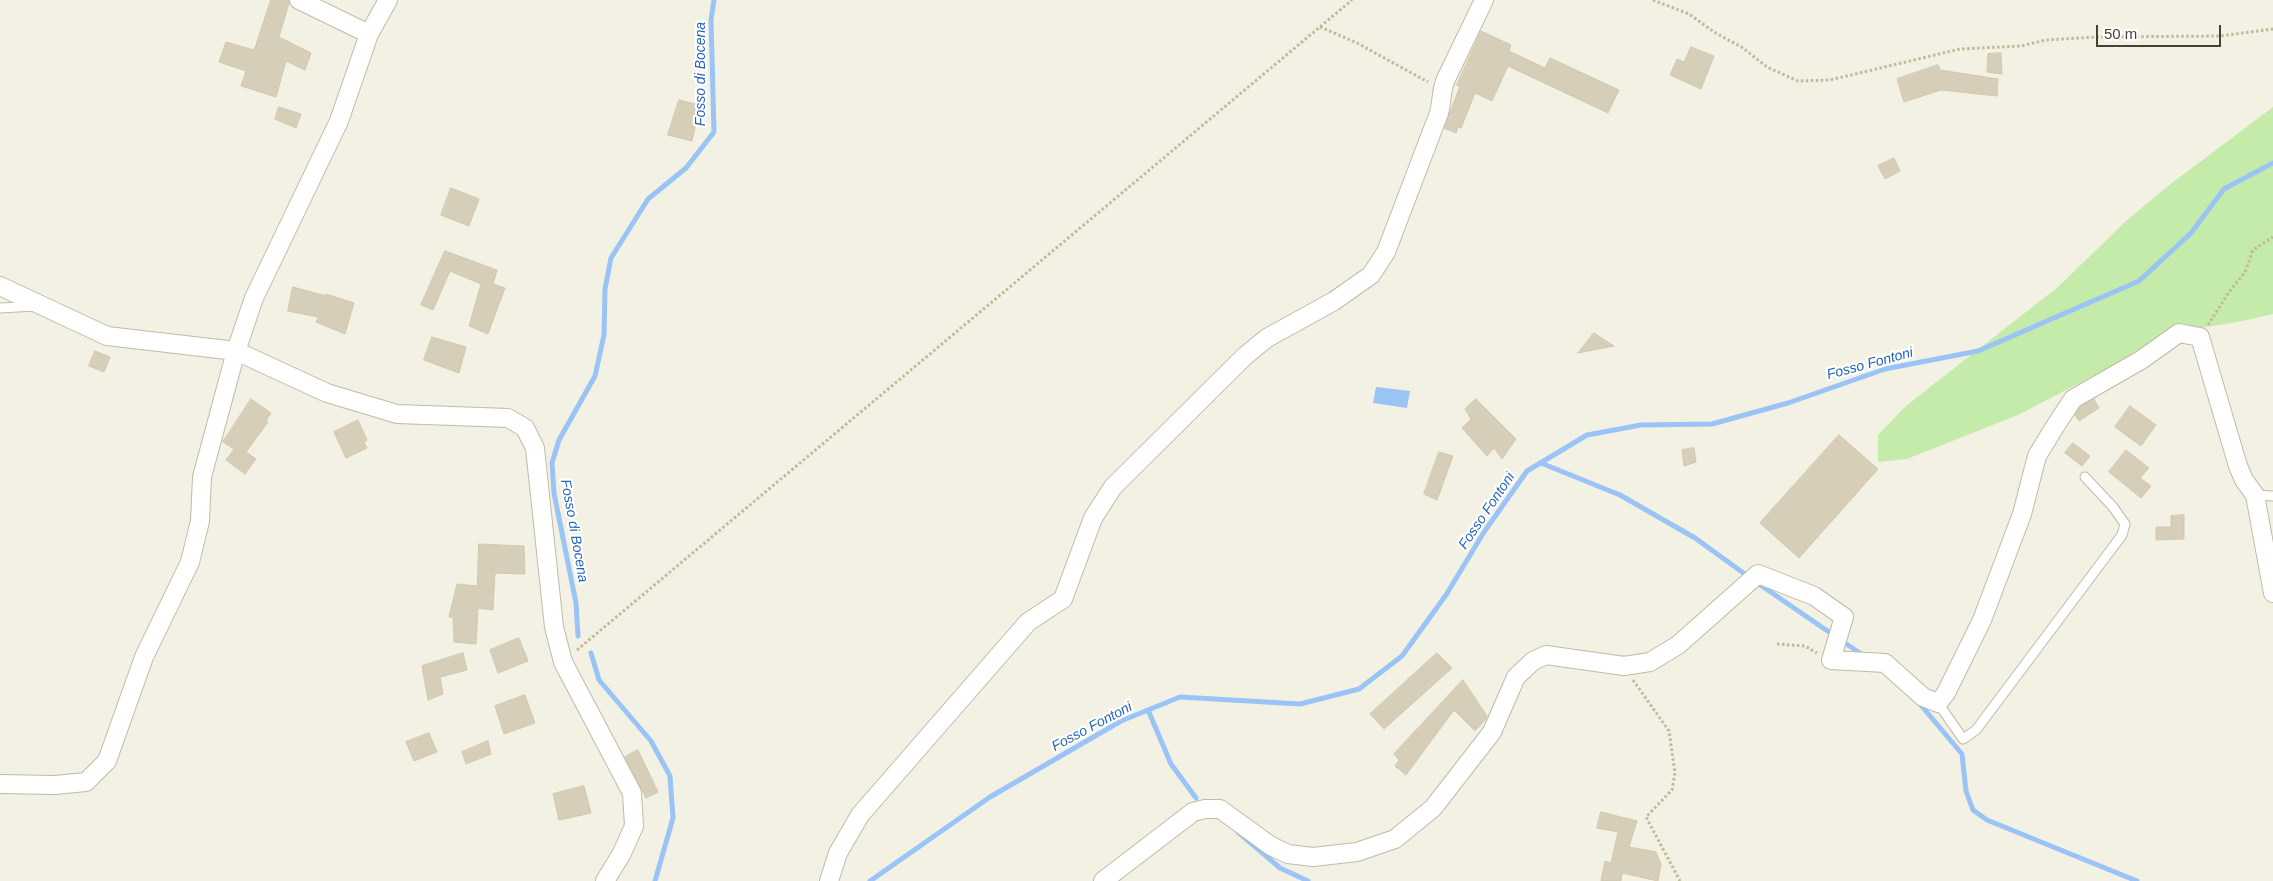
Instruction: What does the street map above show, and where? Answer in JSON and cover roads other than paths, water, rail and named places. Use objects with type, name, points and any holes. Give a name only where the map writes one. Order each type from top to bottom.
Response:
[{"type":"street","points":[[299,0],[369,34]]},
{"type":"street","points":[[0,784],[55,785],[86,782],[107,761],[144,658],[190,562],[200,521],[202,478],[236,351],[254,298],[339,121],[369,34],[388,0]]},
{"type":"street","points":[[829,881],[838,853],[860,815],[1028,622],[1063,599],[1093,518],[1113,487],[1245,356],[1267,338],[1334,301],[1371,275],[1386,252],[1440,114],[1443,99],[1442,89],[1484,0]]},
{"type":"street","points":[[0,286],[108,336],[236,351],[327,393],[397,414],[508,418],[525,428],[535,448],[554,627],[563,662],[632,793],[634,826],[622,853],[605,881]]},
{"type":"street","points":[[1103,881],[1192,812],[1205,809],[1220,809],[1271,846],[1288,854],[1313,857],[1357,852],[1395,839],[1433,808],[1492,732],[1516,677],[1533,661],[1546,655],[1624,666],[1650,662],[1678,645],[1758,574],[1814,596],[1844,618],[1830,660],[1885,663],[1923,697],[1938,703],[1946,693],[1982,620],[2022,514],[2037,456],[2073,399],[2141,360],[2179,333],[2200,337],[2238,466],[2244,480],[2255,495],[2273,593]]},
{"type":"lane","points":[[0,308],[42,306]]},
{"type":"lane","points":[[1938,703],[1964,739],[1976,730],[2122,535],[2125,524],[2113,507],[2085,477]]},
{"type":"lane","points":[[2255,495],[2273,496]]},
{"type":"water","points":[[1376,387],[1410,391],[1407,408],[1373,403]]},
{"type":"waterway","name":"Fosso di Bocena","points":[[578,636],[576,603],[554,493],[552,463],[559,440],[595,376],[604,335],[605,289],[611,258],[648,199],[686,168],[714,132],[711,20],[714,0]]},
{"type":"waterway","name":"Fosso Fontoni","points":[[870,881],[990,797],[1121,721],[1180,697],[1300,704],[1359,689],[1402,656],[1446,595],[1484,532],[1527,471],[1587,435],[1641,425],[1712,424],[1788,403],[1885,369],[1978,351],[2139,281],[2191,233],[2224,189],[2273,163]]},
{"type":"waterway","points":[[1541,463],[1620,495],[1695,538],[1749,577]]},
{"type":"waterway","points":[[1756,582],[1864,656]]},
{"type":"waterway","name":"Fosso di Bocena","points":[[591,653],[599,680],[651,741],[670,776],[673,818],[655,881]]},
{"type":"waterway","points":[[1920,704],[1962,754],[1966,791],[1973,810],[1987,820],[2137,881]]},
{"type":"waterway","points":[[1148,710],[1171,764],[1196,798]]},
{"type":"waterway","points":[[1238,832],[1280,868],[1308,881]]}]
